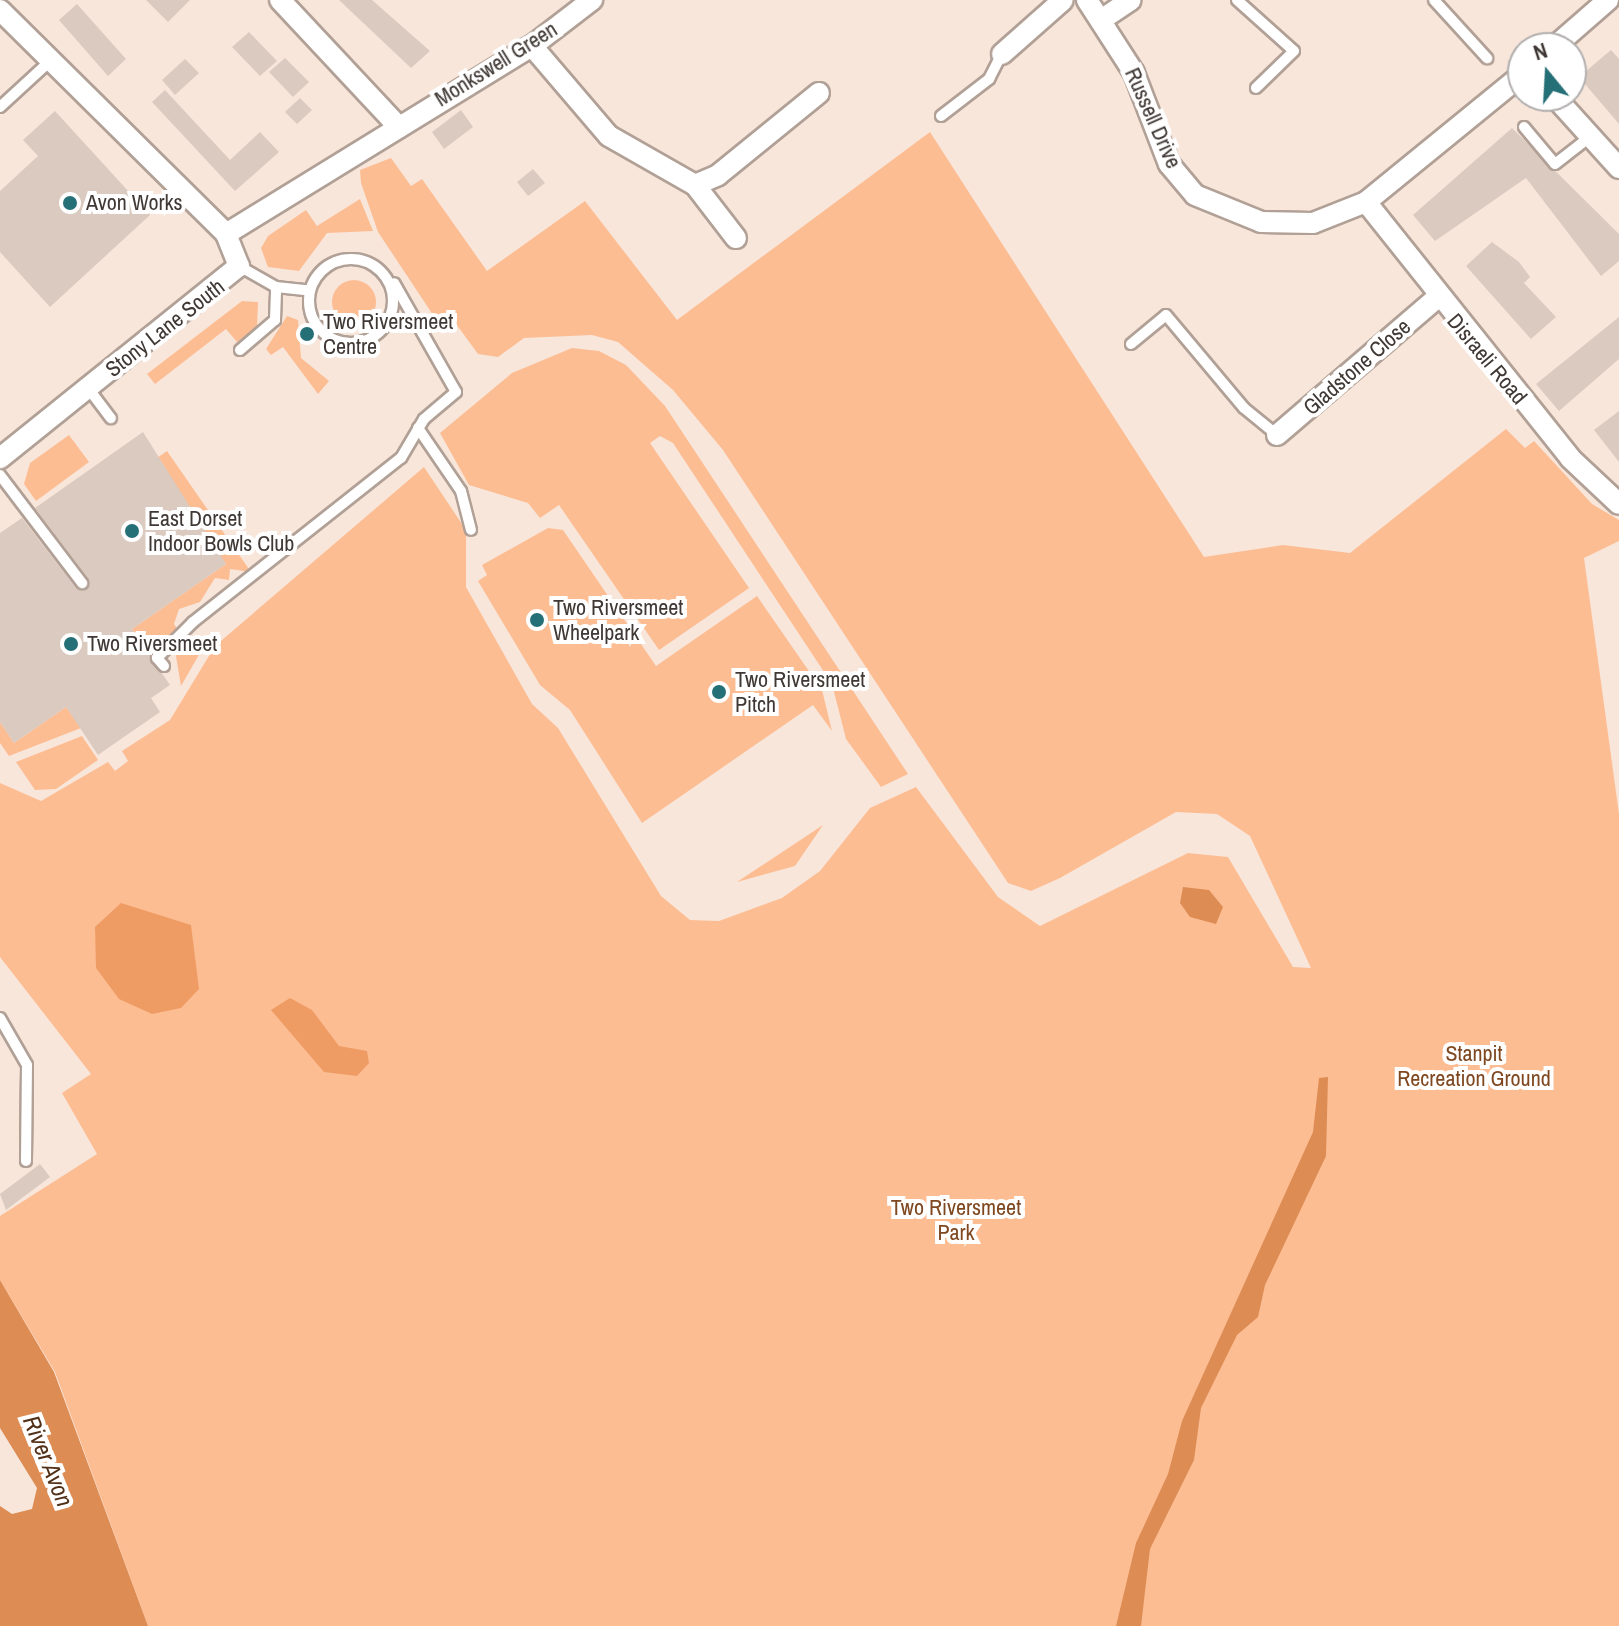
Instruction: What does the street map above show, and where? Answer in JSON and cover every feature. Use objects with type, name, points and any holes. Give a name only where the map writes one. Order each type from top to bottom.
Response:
[{"type":"street","points":[[280,0],[399,127]]},
{"type":"street","name":"Monkswell Green","points":[[226,234],[532,46],[592,0]]},
{"type":"street","points":[[1002,54],[1063,0]]},
{"type":"street","name":"Russell Drive","points":[[1087,0],[1104,18],[1169,164],[1195,195],[1261,222],[1313,223],[1366,202],[1507,87]]},
{"type":"street","points":[[1104,18],[1131,0]]},
{"type":"street","points":[[1571,32],[1608,0]]},
{"type":"street","name":"Stony Lane South","points":[[0,10],[226,234],[239,266],[0,458]]},
{"type":"street","points":[[532,46],[609,136],[695,185],[736,238]]},
{"type":"street","points":[[695,185],[718,175],[819,93]]},
{"type":"street","points":[[1569,112],[1619,168]]},
{"type":"street","name":"Disraeli Road","points":[[1366,202],[1437,298],[1570,458],[1619,504]]},
{"type":"street","name":"Gladstone Close","points":[[1277,435],[1437,298]]},
{"type":"lane","points":[[1237,0],[1294,51],[1256,88]]},
{"type":"lane","points":[[1452,0],[1438,4],[1487,58]]},
{"type":"lane","points":[[941,116],[989,79],[1002,54]]},
{"type":"lane","points":[[0,107],[50,61]]},
{"type":"lane","points":[[1524,127],[1555,164],[1591,136]]},
{"type":"lane","points":[[164,666],[157,658],[193,622],[401,458],[418,428],[456,392],[394,283],[372,264],[344,260],[307,290],[276,287],[239,266]]},
{"type":"lane","points":[[307,290],[317,328],[338,341],[362,342],[382,330],[394,307],[394,283]]},
{"type":"lane","points":[[240,350],[275,320],[276,287]]},
{"type":"lane","points":[[1131,344],[1166,315],[1244,408],[1277,435]]},
{"type":"lane","points":[[88,388],[111,418]]},
{"type":"lane","points":[[418,428],[461,491],[471,530]]},
{"type":"lane","points":[[0,475],[82,583]]},
{"type":"lane","points":[[0,1018],[27,1065],[26,1161]]},
{"type":"green space","points":[[930,132],[1204,557],[1283,545],[1350,553],[1506,429],[1525,448],[1534,441],[1592,504],[1619,520],[1619,541],[1584,558],[1619,814],[1619,1626],[148,1626],[55,1372],[0,1280],[0,1216],[97,1154],[62,1093],[91,1074],[0,957],[0,783],[41,801],[108,762],[115,771],[128,761],[122,751],[170,720],[215,646],[424,467],[466,530],[466,587],[532,704],[558,728],[661,896],[690,920],[719,921],[782,898],[820,871],[870,808],[916,787],[998,897],[1040,926],[1188,853],[1228,857],[1293,967],[1311,968],[1250,836],[1217,814],[1176,812],[1060,878],[1031,891],[1008,883],[723,450],[673,390],[618,342],[592,335],[524,338],[498,357],[478,354],[448,313],[437,321],[378,232],[361,183],[360,170],[391,158],[411,186],[422,179],[487,271],[585,201],[677,320]]},
{"type":"green space","points":[[360,199],[373,231],[327,233],[299,271],[268,267],[261,248],[268,236],[306,210],[317,226]]},
{"type":"green space","points":[[354,280],[370,286],[376,302],[370,318],[354,324],[338,318],[332,302],[338,286]]},
{"type":"green space","points":[[242,301],[258,302],[257,328],[237,342],[226,329],[155,384],[147,374]]},
{"type":"green space","points":[[287,316],[298,320],[301,358],[329,381],[318,394],[283,347],[271,355],[266,349]]},
{"type":"green space","points":[[572,348],[599,351],[626,365],[665,406],[908,774],[881,787],[846,739],[832,684],[673,443],[660,436],[650,443],[749,588],[659,650],[559,505],[540,518],[528,503],[469,485],[440,433],[512,373]]},
{"type":"green space","points":[[69,435],[89,462],[36,501],[24,484],[30,463]]},
{"type":"green space","points":[[167,451],[251,572],[230,569],[229,580],[215,578],[200,602],[179,609],[174,624],[182,636],[152,658],[132,629],[226,564],[154,460]]},
{"type":"green space","points":[[548,528],[563,530],[656,666],[757,596],[822,690],[832,731],[813,705],[642,823],[570,710],[540,685],[478,581],[487,575],[482,565]]},
{"type":"green space","points":[[185,639],[204,646],[181,686],[175,650]]},
{"type":"green space","points":[[66,707],[81,728],[9,756],[0,743],[0,722],[14,743]]},
{"type":"green space","points":[[82,736],[98,760],[56,789],[35,790],[16,762]]},
{"type":"green space","points":[[823,825],[795,866],[737,882]]},
{"type":"shaded area","points":[[121,903],[191,925],[199,989],[181,1008],[152,1014],[119,999],[96,968],[95,927]]},
{"type":"shaded area","points":[[290,998],[312,1010],[339,1046],[367,1051],[369,1063],[357,1076],[324,1072],[271,1010]]},
{"type":"water","points":[[1183,887],[1209,890],[1223,907],[1216,924],[1190,917],[1180,903]]},
{"type":"water","points":[[1328,1077],[1326,1156],[1265,1285],[1258,1317],[1237,1335],[1201,1408],[1194,1460],[1150,1549],[1141,1626],[1116,1626],[1136,1543],[1168,1474],[1182,1421],[1313,1132],[1319,1078]]},
{"type":"water","name":"River Avon","points":[[0,1280],[54,1372],[148,1626],[0,1626],[0,1506],[12,1514],[32,1509],[37,1488],[0,1428]]},
{"type":"building","points":[[146,0],[190,0],[168,22]]},
{"type":"building","points":[[339,0],[372,0],[430,51],[411,68]]},
{"type":"building","points":[[77,4],[126,59],[108,76],[59,20]]},
{"type":"building","points":[[249,32],[277,61],[260,76],[232,47]]},
{"type":"building","points":[[1611,50],[1619,59],[1619,124],[1587,86],[1587,70]]},
{"type":"building","points":[[285,58],[309,82],[293,97],[269,72]]},
{"type":"building","points":[[185,59],[199,73],[175,95],[162,80]]},
{"type":"building","points":[[165,90],[230,160],[260,132],[279,152],[235,191],[152,102]]},
{"type":"building","points":[[300,98],[312,110],[297,124],[285,112]]},
{"type":"building","points":[[461,110],[473,127],[444,149],[432,132]]},
{"type":"building","name":"Avon Works","points":[[55,111],[150,215],[50,307],[0,252],[0,191],[38,156],[23,140]]},
{"type":"building","points":[[1512,128],[1619,234],[1619,261],[1601,276],[1526,178],[1435,241],[1413,215]]},
{"type":"building","points":[[533,169],[545,183],[528,196],[517,182]]},
{"type":"building","points":[[1492,242],[1519,262],[1530,277],[1524,283],[1556,317],[1531,339],[1466,266]]},
{"type":"building","points":[[1619,317],[1619,359],[1559,411],[1536,384]]},
{"type":"building","points":[[1619,411],[1619,462],[1594,430]]},
{"type":"building","points":[[143,432],[226,564],[132,629],[170,685],[151,698],[160,712],[98,755],[66,707],[14,743],[0,722],[0,533],[22,518],[76,588],[86,590],[88,578],[35,508]]},
{"type":"building","points":[[40,1164],[50,1177],[6,1210],[0,1194]]},
{"type":"place","name":"Avon Works","points":[[70,203]]},
{"type":"place","name":"Two Riversmeet Centre","points":[[307,334]]},
{"type":"place","name":"East Dorset Indoor Bowls Club","points":[[132,531]]},
{"type":"place","name":"Two Riversmeet Wheelpark","points":[[537,620]]},
{"type":"place","name":"Two Riversmeet","points":[[71,644]]},
{"type":"place","name":"Two Riversmeet Pitch","points":[[719,692]]},
{"type":"park label","name":"Stanpit Recreation Ground","points":[[1474,1066]]},
{"type":"park label","name":"Two Riversmeet Park","points":[[956,1220]]}]
